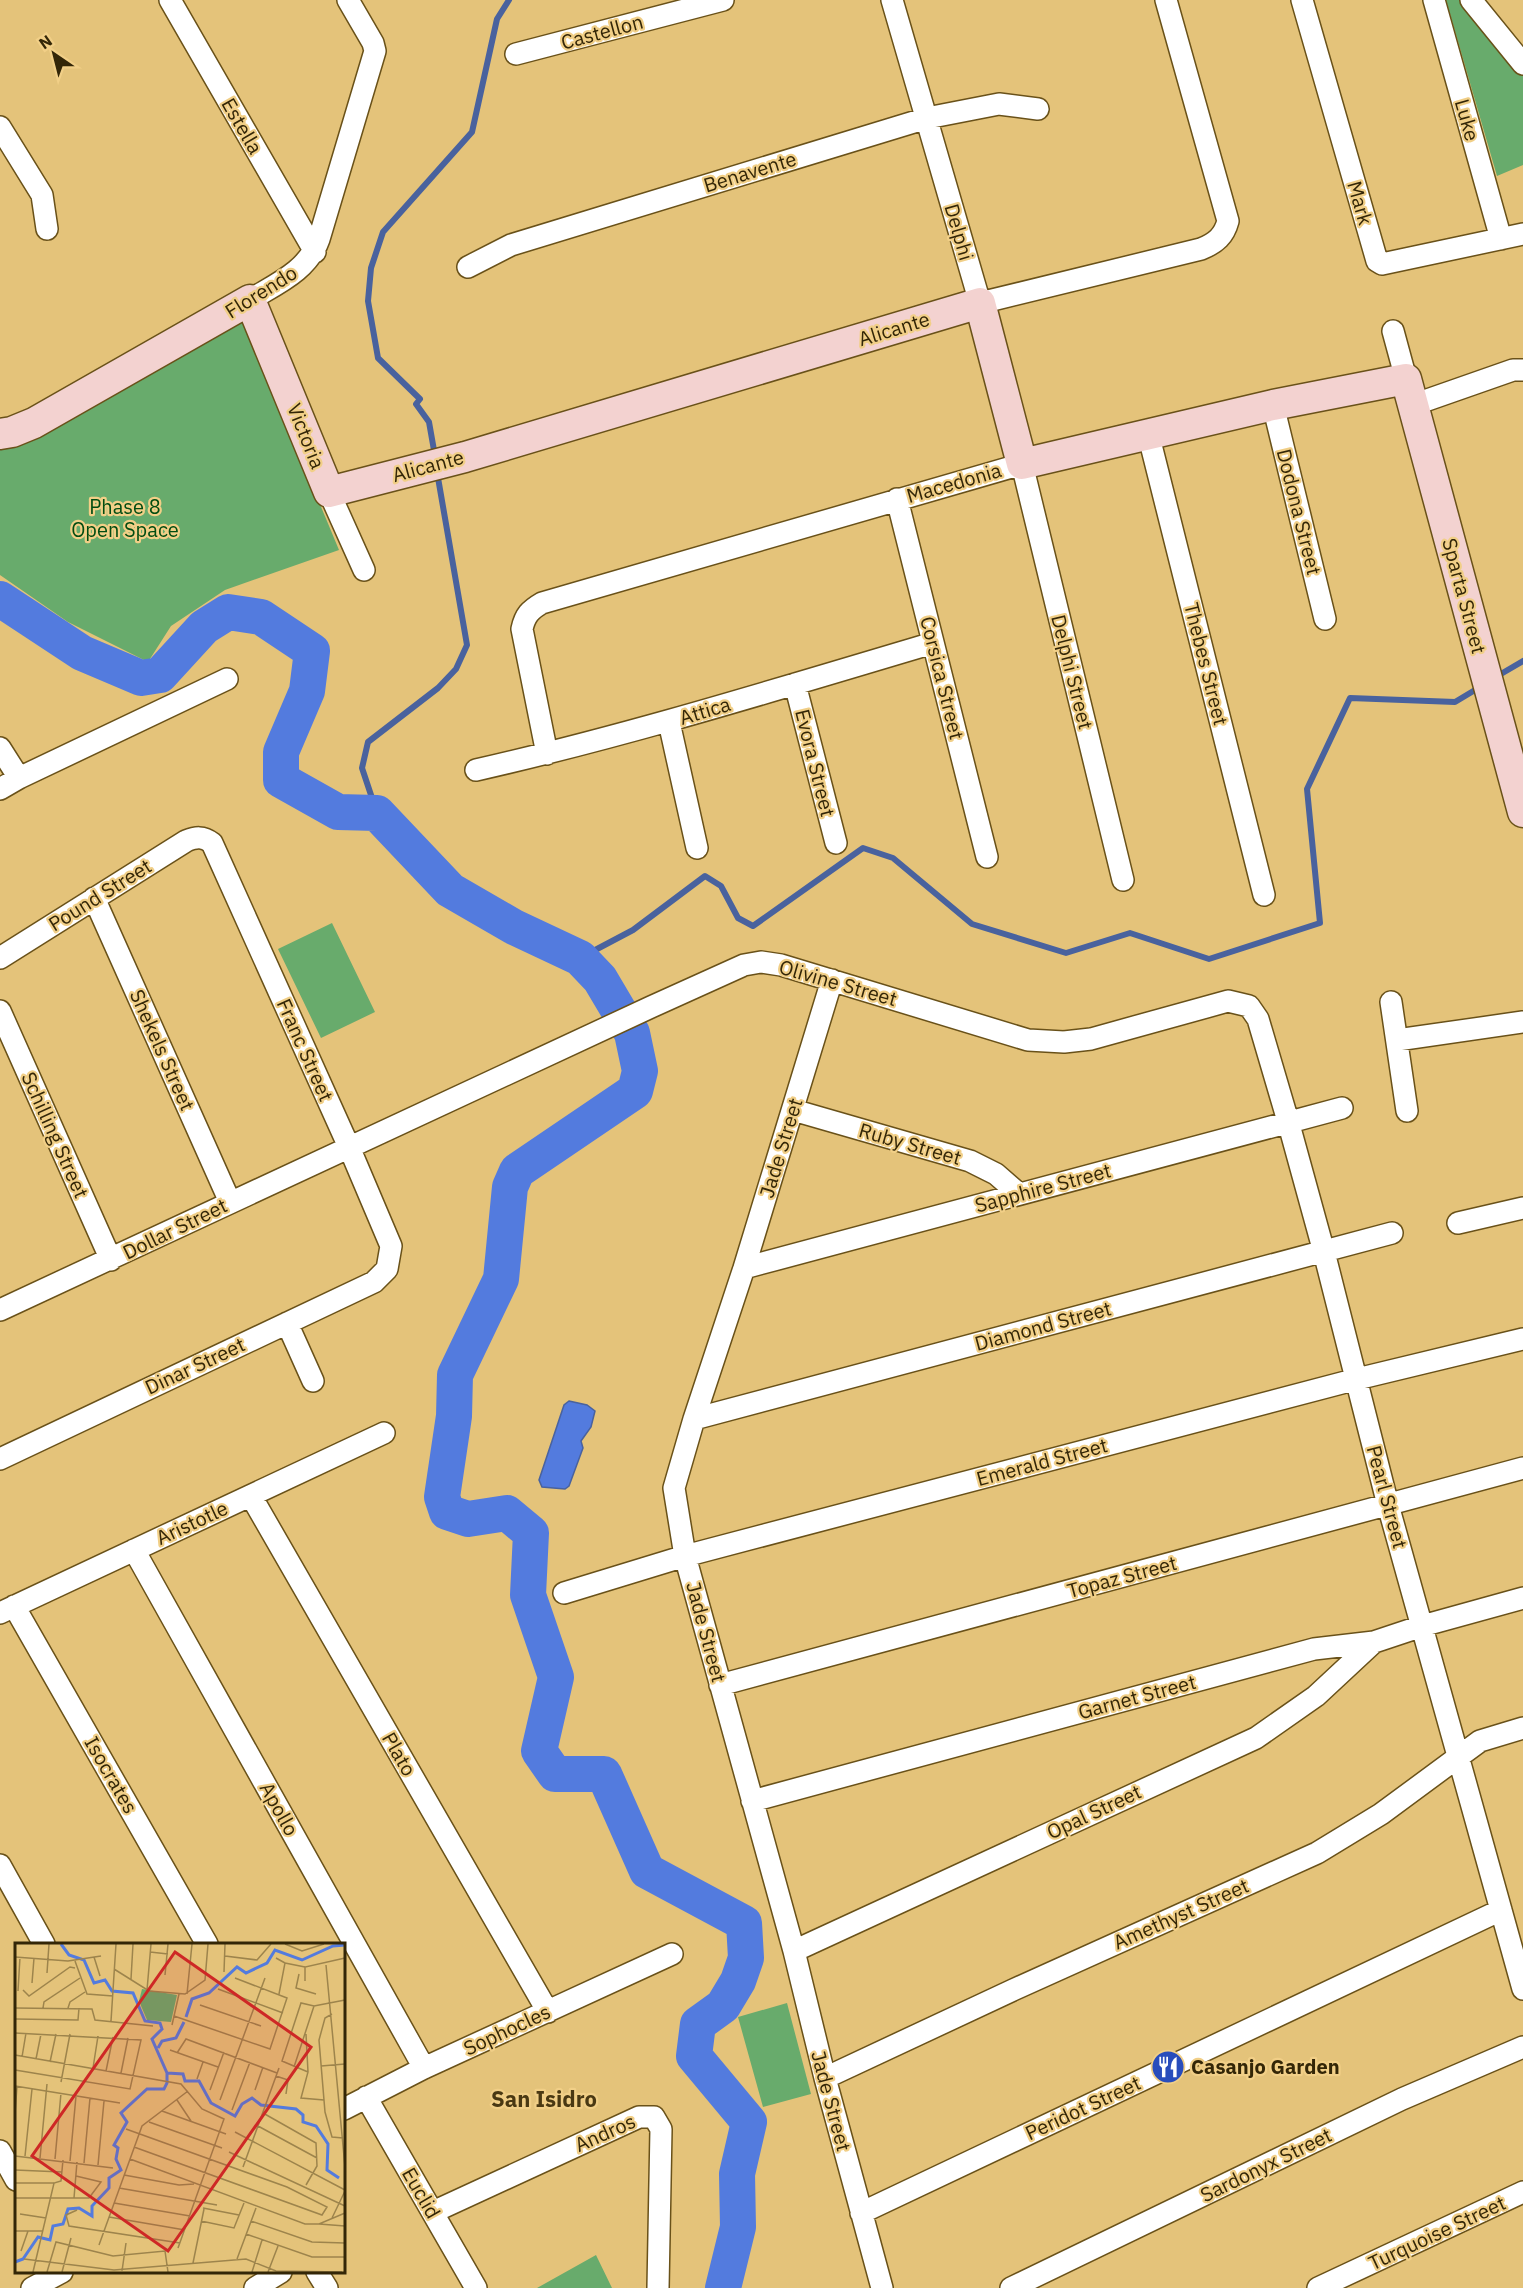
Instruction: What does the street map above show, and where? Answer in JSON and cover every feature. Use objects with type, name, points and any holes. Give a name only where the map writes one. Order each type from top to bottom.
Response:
[{"type":"street","name":"Estella","points":[[170,0],[315,252]]},
{"type":"street","name":"Florendo","points":[[0,434],[34,423],[250,300],[302,267],[315,252],[375,51],[373,43],[348,0]]},
{"type":"street","name":"Castellon","points":[[516,54],[723,0]]},
{"type":"street","name":"Delphi","points":[[892,0],[980,303],[1022,464]]},
{"type":"street","name":"Alicante","points":[[329,492],[465,457],[980,303],[1212,245],[1225,231],[1228,221],[1166,0]]},
{"type":"street","name":"Mark","points":[[1302,0],[1377,261],[1382,264],[1523,234]]},
{"type":"street","name":"Luke","points":[[1434,0],[1501,240]]},
{"type":"street","points":[[1471,0],[1523,64]]},
{"type":"street","name":"Benavente","points":[[468,267],[511,245],[927,118],[999,104],[1038,109]]},
{"type":"street","points":[[0,127],[42,195],[47,229]]},
{"type":"street","name":"Victoria","points":[[250,300],[329,492],[364,570]]},
{"type":"street","points":[[1393,331],[1409,392]]},
{"type":"street","name":"Macedonia","points":[[547,754],[522,629],[530,610],[542,603],[897,499],[1022,464],[1148,433],[1273,405],[1409,392],[1513,369],[1523,370]]},
{"type":"street","name":"Sparta Street","points":[[1409,392],[1488,682],[1515,750],[1523,812]]},
{"type":"street","name":"Dodona Street","points":[[1273,405],[1325,619]]},
{"type":"street","name":"Thebes Street","points":[[1148,433],[1264,895]]},
{"type":"street","name":"Delphi Street","points":[[1022,464],[1124,880]]},
{"type":"street","name":"Corsica Street","points":[[897,499],[987,857]]},
{"type":"street","name":"Attica","points":[[476,770],[669,722],[933,643]]},
{"type":"street","points":[[0,789],[227,679]]},
{"type":"street","name":"Evora Street","points":[[795,684],[836,843]]},
{"type":"street","points":[[669,722],[697,848]]},
{"type":"street","points":[[0,748],[19,778]]},
{"type":"street","name":"Pound Street","points":[[0,958],[186,841],[203,837]]},
{"type":"street","name":"Franc Street","points":[[203,837],[212,843],[349,1147],[391,1246],[387,1269]]},
{"type":"street","name":"Shekels Street","points":[[94,898],[230,1203]]},
{"type":"street","name":"Olivine Street","points":[[349,1147],[744,965],[761,962],[832,980],[1006,1035],[1047,1042],[1091,1039],[1228,1001],[1249,1006]]},
{"type":"street","name":"Jade Street","points":[[832,980],[674,1488],[685,1556],[794,1951],[825,2078],[882,2288]]},
{"type":"street","points":[[1391,1002],[1407,1112]]},
{"type":"street","name":"Pearl Street","points":[[1249,1006],[1258,1019],[1288,1121],[1357,1378],[1388,1505],[1523,1989]]},
{"type":"street","name":"Schilling Street","points":[[0,1011],[111,1260]]},
{"type":"street","points":[[1397,1040],[1523,1022]]},
{"type":"street","name":"Sapphire Street","points":[[744,1268],[1342,1108]]},
{"type":"street","name":"Ruby Street","points":[[793,1110],[970,1161],[996,1174],[1019,1194]]},
{"type":"street","name":"Dollar Street","points":[[0,1310],[349,1147]]},
{"type":"street","points":[[1458,1223],[1523,1208]]},
{"type":"street","name":"Diamond Street","points":[[694,1419],[1392,1233]]},
{"type":"street","name":"Dinar Street","points":[[0,1459],[374,1282],[387,1269]]},
{"type":"street","points":[[286,1323],[312,1380]]},
{"type":"street","name":"Emerald Street","points":[[564,1593],[685,1556],[1357,1378],[1523,1339]]},
{"type":"street","name":"Aristotle","points":[[7,1610],[384,1433]]},
{"type":"street","name":"Topaz Street","points":[[720,1685],[1523,1468]]},
{"type":"street","name":"Plato","points":[[250,1496],[548,2012]]},
{"type":"street","name":"Apollo","points":[[134,1550],[424,2068]]},
{"type":"street","name":"Garnet Street","points":[[752,1801],[1314,1649],[1374,1642],[1523,1598]]},
{"type":"street","name":"Isocrates","points":[[7,1610],[206,1943]]},
{"type":"street","name":"Opal Street","points":[[794,1951],[1256,1738],[1316,1696],[1374,1642]]},
{"type":"street","name":"Amethyst Street","points":[[825,2078],[1013,1990],[1317,1853],[1381,1814],[1480,1741],[1523,1728]]},
{"type":"street","points":[[0,1865],[43,1943]]},
{"type":"street","name":"Peridot Street","points":[[861,2213],[1501,1910]]},
{"type":"street","name":"Sophocles","points":[[345,2108],[424,2068],[672,1954]]},
{"type":"street","name":"Sardonyx Street","points":[[1011,2288],[1402,2099],[1523,2048]]},
{"type":"street","name":"Euclid","points":[[366,2097],[476,2288]]},
{"type":"street","name":"Andros","points":[[433,2212],[639,2117],[654,2117],[661,2130],[658,2288]]},
{"type":"street","points":[[0,2151],[15,2178]]},
{"type":"street","name":"Turquoise Street","points":[[1318,2288],[1523,2192]]},
{"type":"street","points":[[32,2288],[58,2273]]},
{"type":"street","points":[[255,2288],[278,2273]]},
{"type":"street","points":[[318,2273],[327,2288]]},
{"type":"green space","points":[[1446,0],[1466,0],[1523,75],[1523,165],[1497,176]]},
{"type":"green space","name":"Phase 8 Open Space","points":[[243,319],[339,550],[225,590],[171,626],[148,662],[68,622],[0,575],[0,448]]},
{"type":"green space","points":[[332,923],[375,1012],[321,1038],[278,949]]},
{"type":"green space","points":[[787,2003],[811,2094],[763,2107],[738,2017]]},
{"type":"green space","points":[[596,2255],[612,2288],[537,2288]]},
{"type":"water","points":[[569,1401],[587,1405],[595,1411],[591,1427],[581,1441],[583,1448],[569,1486],[565,1489],[542,1487],[539,1480],[564,1405]]},
{"type":"waterway","points":[[435,456],[429,422],[416,404],[420,399],[378,358],[368,301],[371,268],[383,232],[472,132],[497,19],[509,0]]},
{"type":"waterway","points":[[377,813],[362,768],[368,742],[438,688],[456,669],[467,645],[437,472]]},
{"type":"waterway","points":[[0,599],[82,653],[141,678],[160,675],[204,627],[228,612],[261,617],[312,651],[307,691],[281,752],[281,780],[338,812],[377,813],[450,890],[514,927],[580,958],[600,979],[632,1033],[640,1071],[635,1091],[517,1171],[510,1187],[501,1279],[455,1375],[454,1416],[442,1497],[447,1512],[468,1519],[507,1513],[531,1533],[528,1595],[556,1677],[539,1751],[555,1774],[604,1774],[647,1871],[744,1923],[746,1958],[738,1981],[723,2006],[698,2024],[694,2056],[749,2122],[737,2174],[738,2227],[723,2288]]},
{"type":"waterway","points":[[1494,678],[1523,661]]},
{"type":"waterway","points":[[580,958],[633,930],[705,876],[721,886],[738,918],[753,926],[863,848],[893,858],[972,924],[1066,953],[1130,933],[1209,959],[1320,923],[1307,789],[1350,698],[1455,702],[1480,687]]},
{"type":"place","name":"Casanjo Garden","points":[[1168,2067]]},
{"type":"district","name":"San Isidro","points":[[544,2099]]}]
